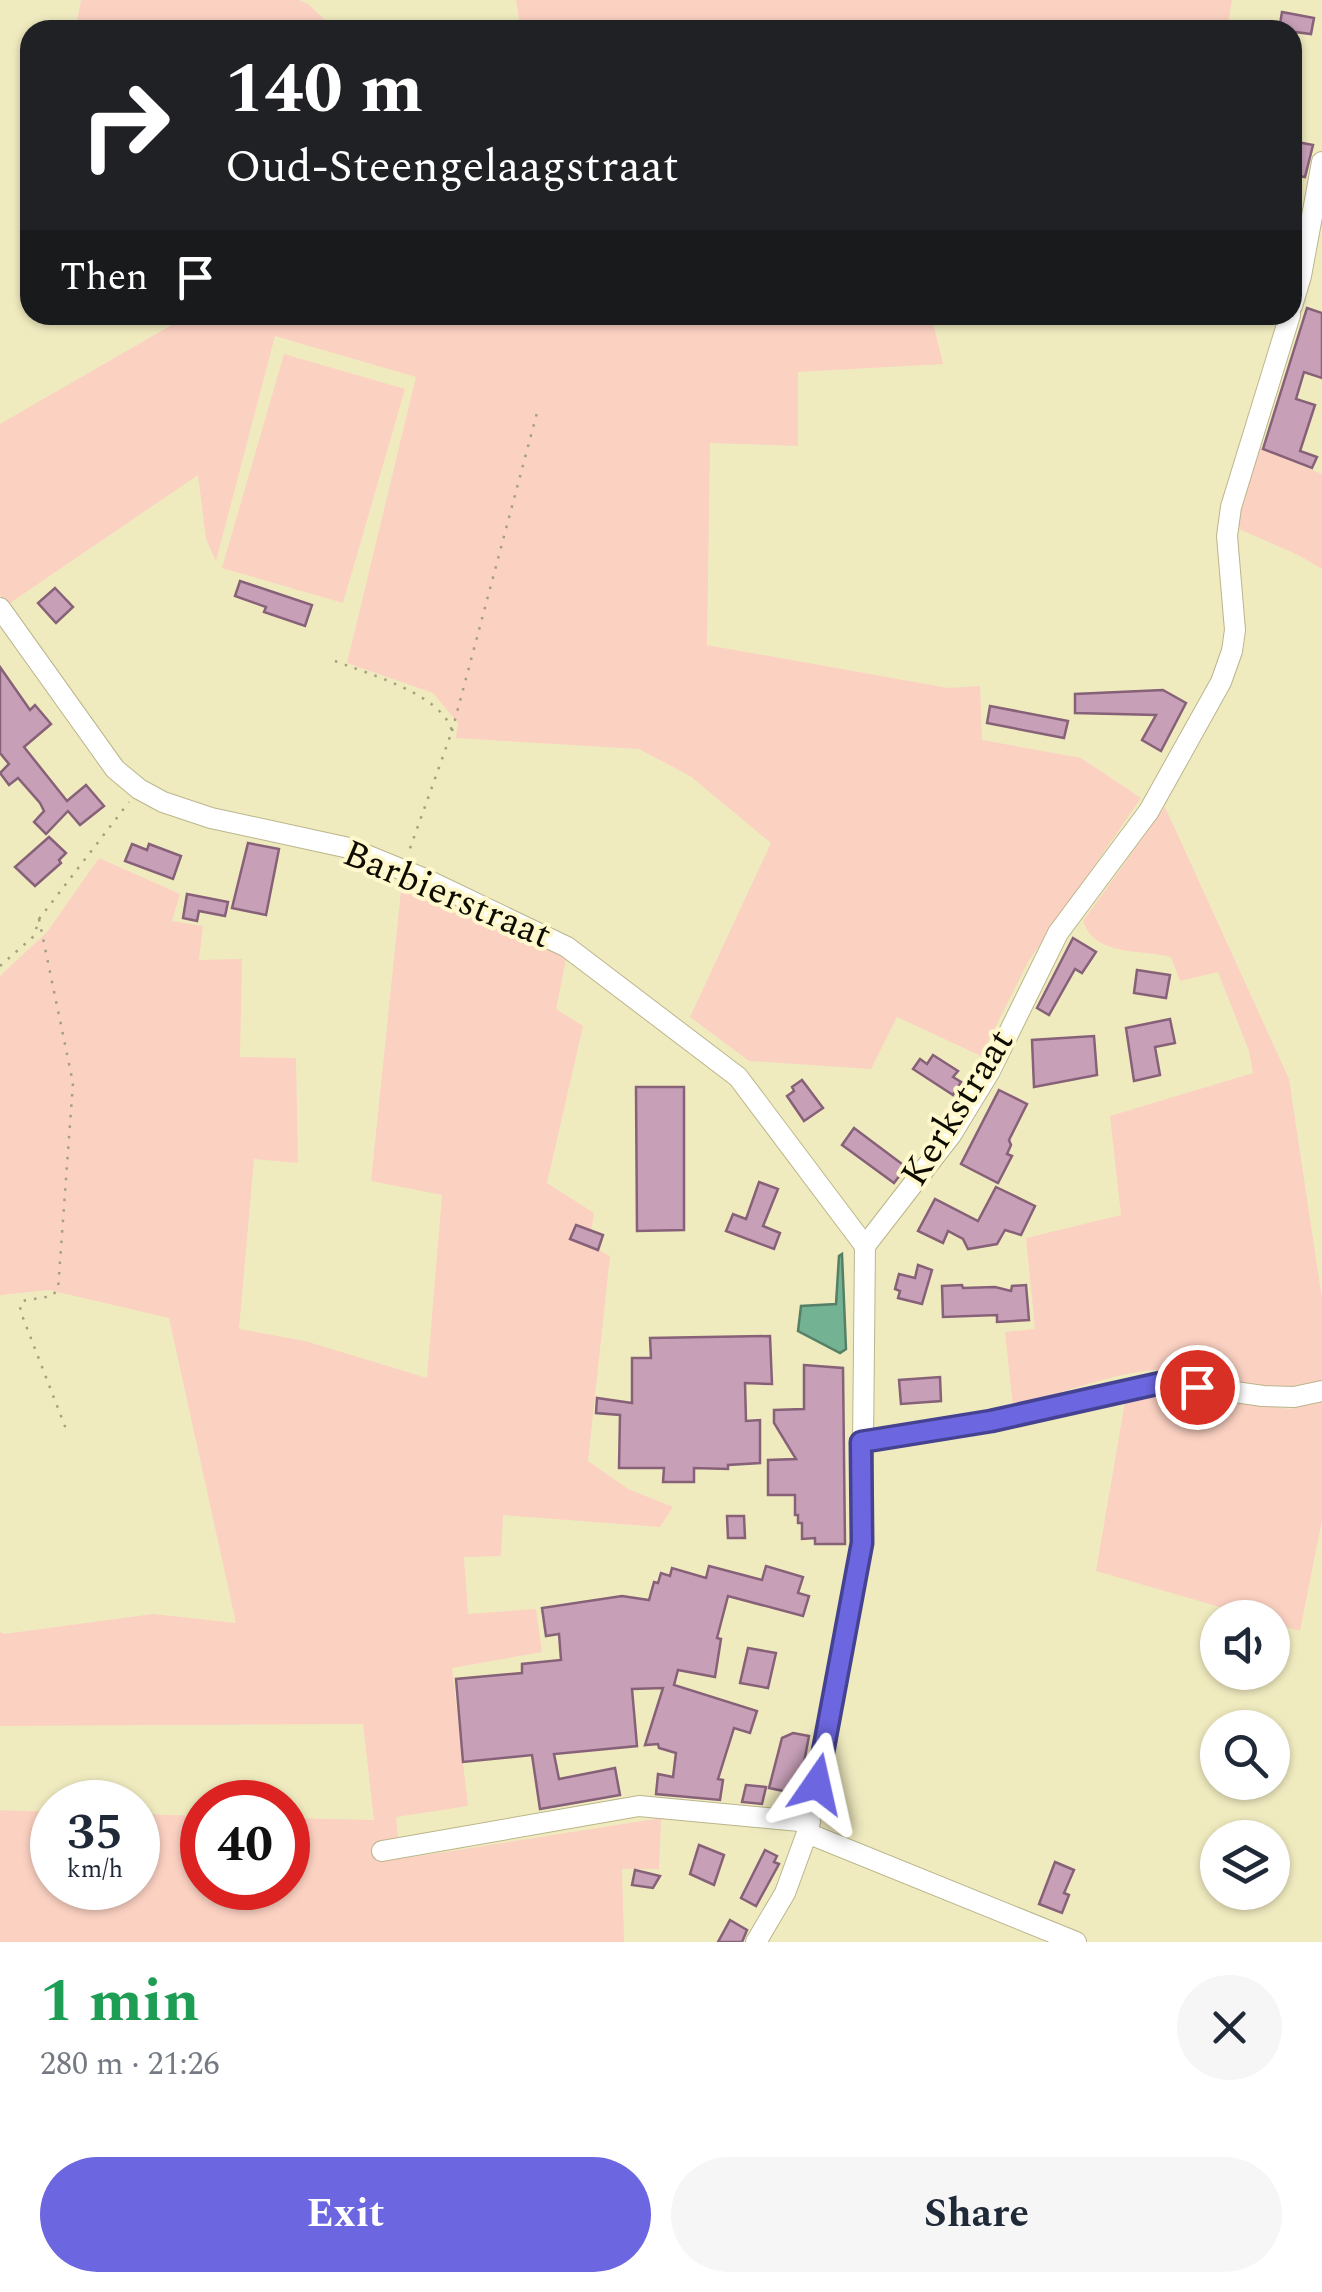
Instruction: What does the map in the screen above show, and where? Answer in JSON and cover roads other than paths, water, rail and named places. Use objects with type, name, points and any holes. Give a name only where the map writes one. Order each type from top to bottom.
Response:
[{"type":"street","points":[[1302,276],[1322,162]]},
{"type":"street","name":"Kerkstraat","points":[[864,1246],[951,1135],[990,1071],[1058,934],[1149,810],[1220,682],[1235,630],[1227,536],[1231,507],[1287,325]]},
{"type":"street","name":"Barbierstraat","points":[[0,608],[115,768],[139,789],[163,802],[211,818],[349,848],[567,947],[738,1077],[864,1246]]},
{"type":"street","points":[[756,1942],[786,1893],[808,1828],[862,1543],[864,1246]]},
{"type":"street","points":[[861,1442],[991,1421],[1165,1382],[1294,1398],[1322,1392]]},
{"type":"street","points":[[382,1852],[640,1806],[808,1828],[1076,1942]]}]
